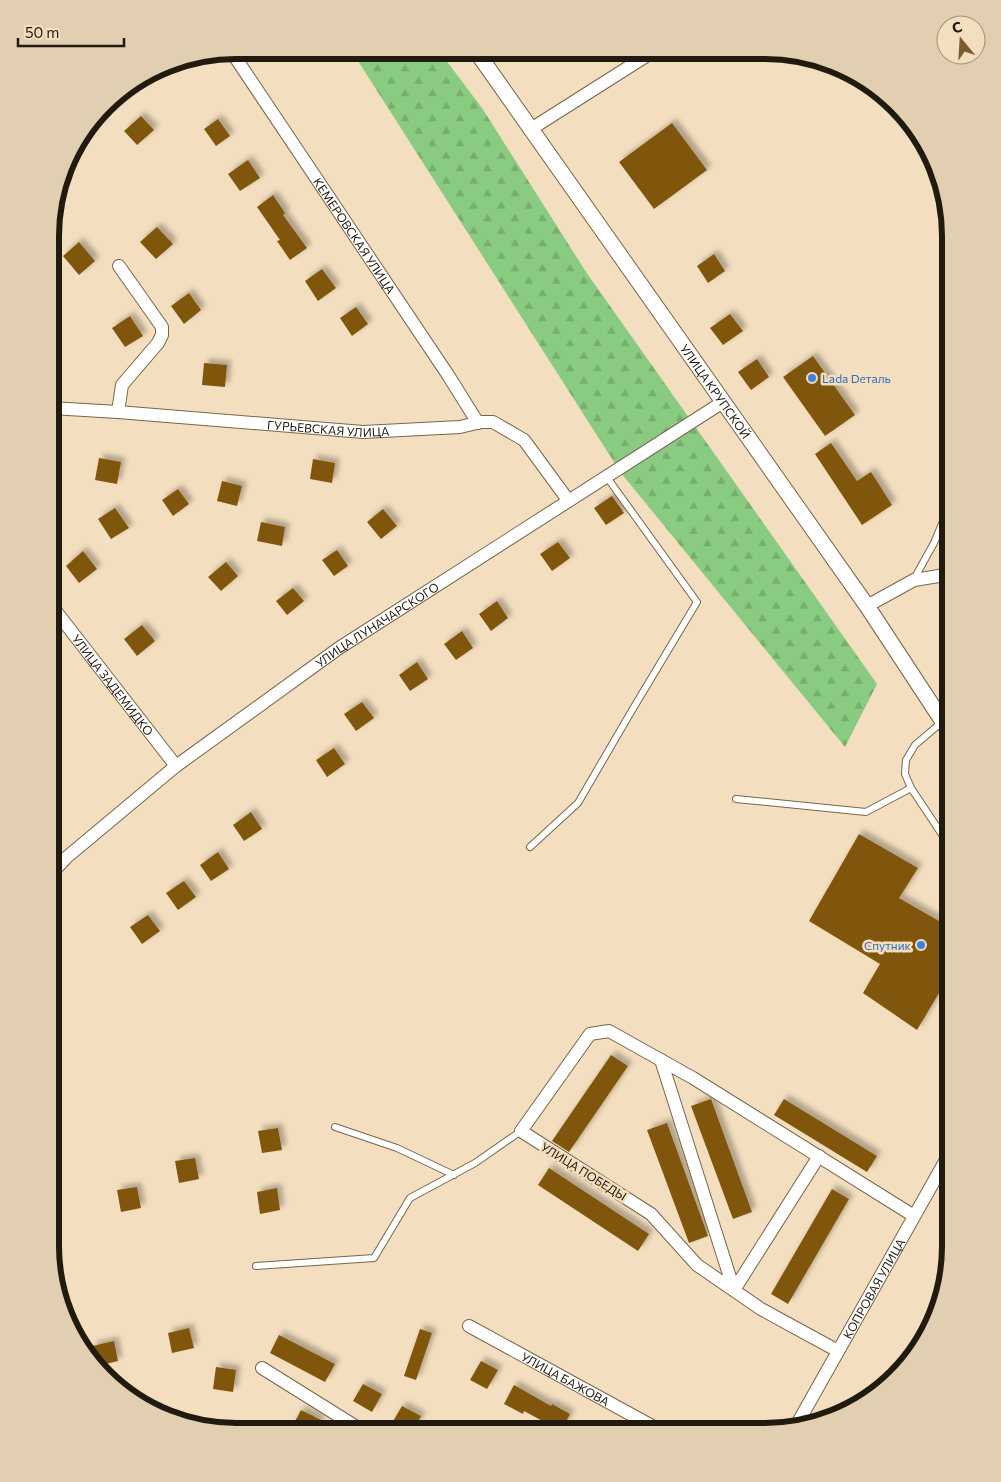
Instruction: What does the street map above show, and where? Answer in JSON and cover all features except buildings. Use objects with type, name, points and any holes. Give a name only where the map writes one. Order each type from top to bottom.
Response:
[{"type":"street","name":"КЕМЕРОВСКАЯ УЛИЦА","points":[[236,59],[448,375],[478,423]]},
{"type":"street","name":"УЛИЦА КРУПСКОЙ","points":[[482,59],[867,606],[942,720]]},
{"type":"street","points":[[531,129],[641,59]]},
{"type":"street","points":[[118,412],[122,385],[158,343],[162,335],[162,327],[119,266]]},
{"type":"street","name":"УЛИЦА ЛУНАЧАРСКОГО","points":[[59,866],[176,766],[340,648],[723,402]]},
{"type":"street","name":"ГУРЬЕВСКАЯ УЛИЦА","points":[[59,408],[363,432],[451,427],[493,422],[524,440],[568,500]]},
{"type":"street","points":[[867,606],[914,580],[942,575]]},
{"type":"street","name":"УЛИЦА ЗАДЕМИДКО","points":[[59,615],[176,766]]},
{"type":"street","points":[[521,1131],[590,1034],[609,1031],[693,1078],[914,1216]]},
{"type":"street","points":[[661,1060],[734,1290]]},
{"type":"street","name":"УЛИЦА ПОБЕДЫ","points":[[521,1131],[651,1214],[697,1265],[761,1309],[838,1351]]},
{"type":"street","points":[[734,1290],[819,1156]]},
{"type":"street","name":"КОПРОВАЯ УЛИЦА","points":[[799,1420],[942,1167]]},
{"type":"street","name":"УЛИЦА БАЖОВА","points":[[469,1326],[647,1423]]},
{"type":"street","points":[[262,1368],[350,1423]]},
{"type":"lane","points":[[530,847],[578,804],[697,602],[606,476]]},
{"type":"lane","points":[[914,580],[942,524]]},
{"type":"lane","points":[[942,731],[915,745],[906,760],[905,774],[911,788],[942,834]]},
{"type":"lane","points":[[736,799],[866,812],[911,788]]},
{"type":"lane","points":[[335,1127],[397,1148],[454,1175]]},
{"type":"lane","points":[[256,1266],[374,1258],[410,1198],[475,1163],[521,1131]]},
{"type":"green space","points":[[357,59],[445,59],[482,108],[586,272],[877,684],[845,747],[621,473]]},
{"type":"place","name":"Lada Dеталь","points":[[812,378]]},
{"type":"place","name":"Спутник","points":[[921,945]]}]
